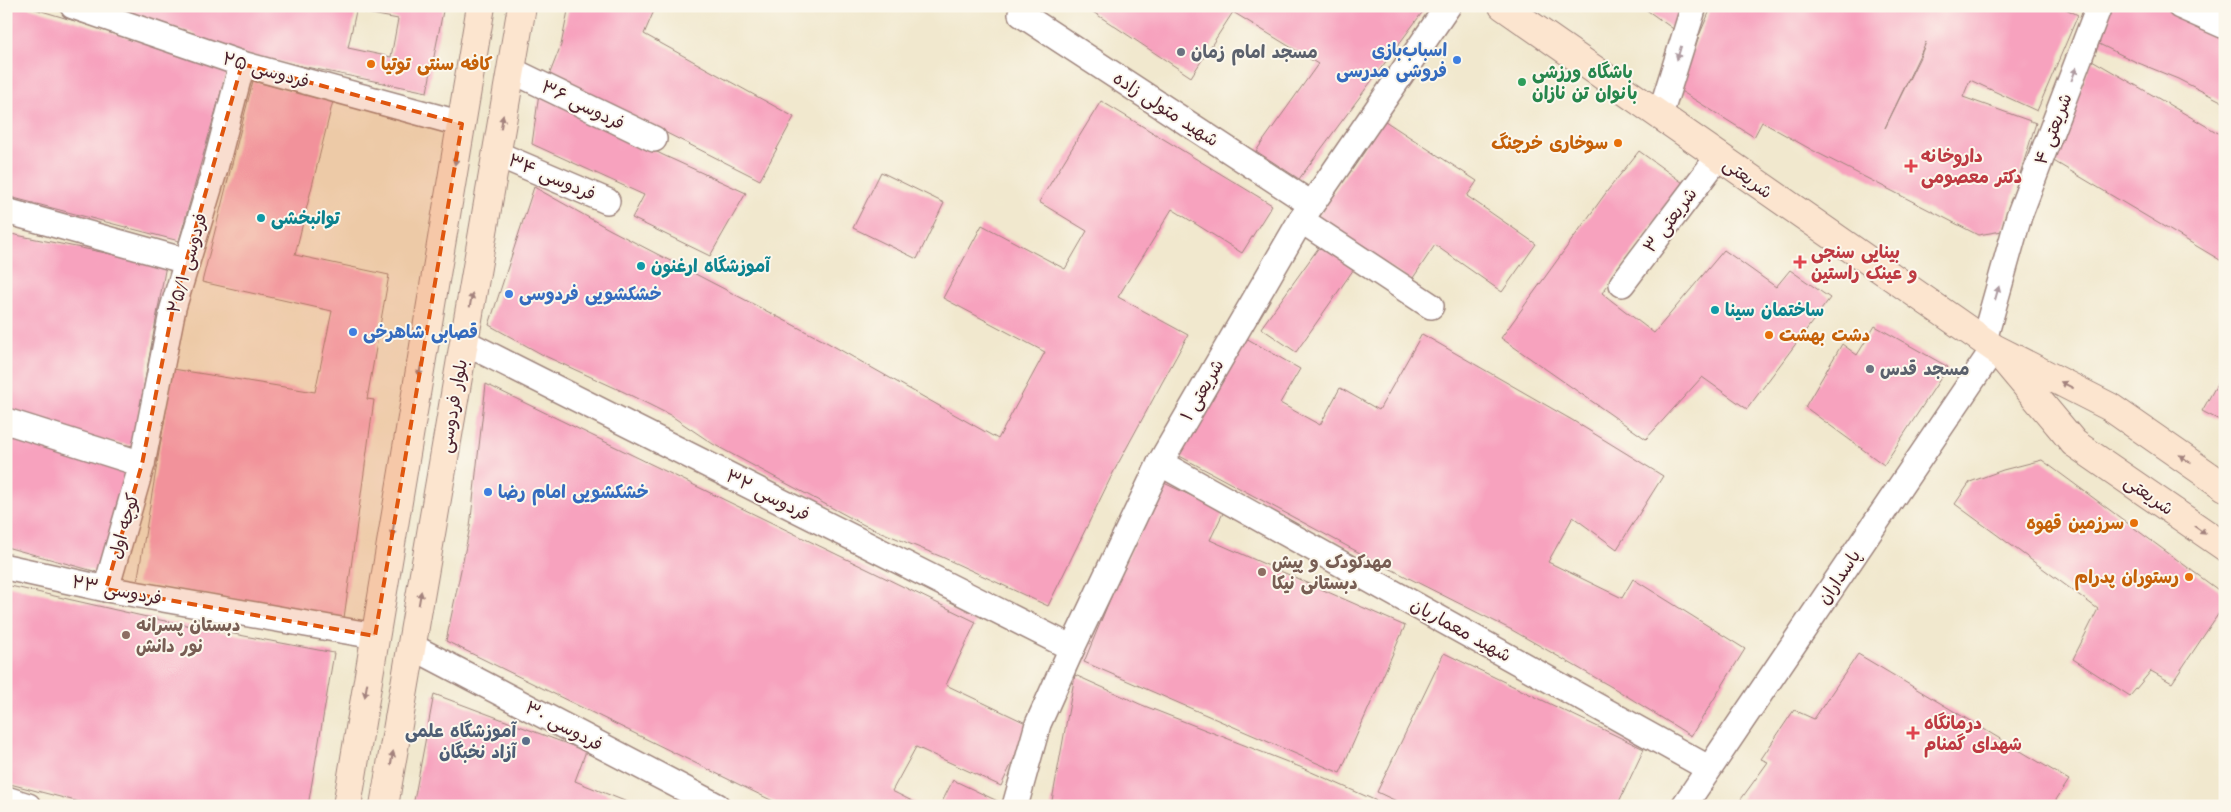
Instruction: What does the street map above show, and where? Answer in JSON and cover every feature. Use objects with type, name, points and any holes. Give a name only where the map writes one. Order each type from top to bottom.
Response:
[{"type":"main road","points":[[347,806],[481,6]]},
{"type":"main road","name":"بلوار فردوسی","points":[[384,806],[522,6]]},
{"type":"main road","name":"شریعتی","points":[[1503,6],[1989,344],[2074,443],[2225,547]]},
{"type":"main road","points":[[1989,344],[2110,407],[2223,482]]},
{"type":"street","name":"فردوسی ۲۵","points":[[73,6],[242,64],[462,124]]},
{"type":"street","name":"شریعتی ۱","points":[[1015,806],[1038,724],[1160,463],[1306,212],[1448,6]]},
{"type":"street","points":[[1660,115],[1694,6]]},
{"type":"street","points":[[2180,6],[2225,26]]},
{"type":"street","name":"شریعتی ۴","points":[[1989,344],[2020,216],[2093,9]]},
{"type":"street","name":"شهید متولی زاده","points":[[1021,14],[1306,212],[1431,306]]},
{"type":"street","name":"فردوسی ۲۵/۱","points":[[142,464],[173,308],[214,172],[242,64]]},
{"type":"street","name":"فردوسی ۳۶","points":[[511,70],[654,139]]},
{"type":"street","name":"فردوسی ۳۴","points":[[497,154],[606,201]]},
{"type":"street","name":"شریعتی ۳","points":[[1622,284],[1719,156]]},
{"type":"street","points":[[6,211],[186,261]]},
{"type":"street","name":"فردوسی ۳۲","points":[[464,342],[1072,648]]},
{"type":"street","name":"پاسداران","points":[[1684,806],[1989,344]]},
{"type":"street","points":[[6,421],[142,464]]},
{"type":"street","name":"شهید معماریان","points":[[1160,463],[1708,768]]},
{"type":"street","name":"کوچه اول","points":[[106,589],[142,464]]},
{"type":"street","name":"فردوسی ۲۳","points":[[6,567],[106,589],[375,636]]},
{"type":"street","name":"فردوسی ۳۰","points":[[411,646],[717,806]]},
{"type":"street","points":[[6,799],[28,806]]},
{"type":"highlighted area","points":[[242,64],[462,124],[375,636],[106,589],[142,464],[173,308]]},
{"type":"building","points":[[6,6],[25,6],[228,67],[179,241],[6,196]]},
{"type":"building","points":[[107,6],[444,6],[427,92],[195,44],[196,34],[137,18]],"holes":[[[356,11],[398,19],[391,57],[348,48]]]},
{"type":"building","points":[[569,6],[656,6],[644,34],[794,117],[760,180],[623,111],[548,78],[561,45]]},
{"type":"building","points":[[1084,6],[1427,6],[1299,179],[1256,151],[1318,64],[1233,12],[1191,77]]},
{"type":"building","points":[[1641,6],[1689,6],[1679,33]]},
{"type":"building","points":[[1712,6],[2060,6],[2078,15],[2037,111],[1970,80],[1963,97],[2036,123],[2002,231],[1978,235],[1812,150],[1762,122],[1754,137],[1676,88]],"holes":[[[1926,42],[1920,57],[1885,128]]]},
{"type":"building","points":[[2108,6],[2161,6],[2225,30],[2225,103],[2178,79],[2136,62],[2095,42]]},
{"type":"building","points":[[2092,60],[2225,137],[2225,263],[2052,160]]},
{"type":"building","points":[[253,81],[333,101],[295,255],[389,275],[367,399],[374,400],[344,618],[137,583],[173,369],[315,392],[332,311],[202,282]]},
{"type":"building","points":[[539,93],[663,155],[746,193],[710,256],[632,218],[644,195],[532,144]]},
{"type":"building","points":[[1101,101],[1272,205],[1242,253],[1172,209],[1118,297],[1188,335],[1114,471],[1048,606],[942,557],[864,525],[713,444],[670,415],[545,356],[489,325],[534,187],[609,229],[828,343],[998,439],[1045,352],[943,298],[982,225],[1065,269],[1087,231],[1039,202]]},
{"type":"building","points":[[1382,119],[1477,181],[1467,196],[1536,244],[1502,292],[1435,245],[1411,281],[1316,220]]},
{"type":"building","points":[[1639,151],[1683,183],[1602,293],[1612,301],[1654,333],[1724,250],[1776,287],[1790,270],[1830,298],[1747,409],[1702,377],[1646,439],[1501,338],[1608,190]]},
{"type":"building","points":[[881,172],[944,203],[917,259],[853,228]]},
{"type":"building","points":[[6,233],[166,265],[133,446],[78,436],[6,412]]},
{"type":"building","points":[[1322,243],[1356,266],[1296,352],[1261,328]]},
{"type":"building","name":"مسجد قدس","points":[[1875,326],[1948,367],[1884,465],[1805,407],[1842,344],[1857,355]]},
{"type":"building","points":[[1239,334],[1300,369],[1280,403],[1320,425],[1340,388],[1379,410],[1422,334],[1572,420],[1663,476],[1617,549],[1573,517],[1548,562],[1622,598],[1633,579],[1745,649],[1691,736],[1617,690],[1512,630],[1371,559],[1174,453]]},
{"type":"building","points":[[2225,370],[2225,423],[2202,411]]},
{"type":"building","points":[[486,384],[976,622],[946,685],[1030,725],[1001,786],[916,747],[892,791],[922,806],[783,806],[446,641],[470,527]]},
{"type":"building","points":[[6,434],[128,471],[101,573],[6,547]]},
{"type":"building","points":[[2042,460],[2225,595],[2225,604],[2172,683],[2151,671],[2130,696],[2073,659],[2098,609],[1955,504],[1970,482],[2003,470]]},
{"type":"building","points":[[1164,483],[1224,511],[1210,540],[1405,626],[1340,773],[1084,662],[1127,558]]},
{"type":"building","points":[[6,585],[160,620],[334,653],[308,806],[95,806],[6,783]]},
{"type":"building","points":[[1444,653],[1644,749],[1617,806],[1407,806],[1377,792]]},
{"type":"building","name":"درمانگاه شهدای گمنام","points":[[1858,654],[2069,780],[2052,806],[1736,806],[1768,762],[1761,759],[1794,710],[1814,719]]},
{"type":"building","points":[[1075,675],[1142,705],[1300,767],[1388,806],[1051,806]]},
{"type":"building","points":[[434,694],[586,751],[575,781],[637,806],[413,806]]},
{"type":"building","points":[[953,780],[1008,806],[940,806]]},
{"type":"place","name":"مسجد امام زمان","points":[[1181,52]]},
{"type":"place","name":"اسباب‌بازی فروشی مدرسی","points":[[1457,60]]},
{"type":"place","name":"کافه سنتی توتیا","points":[[371,64]]},
{"type":"place","name":"باشگاه ورزشی بانوان تن نازان","points":[[1522,82]]},
{"type":"place","name":"سوخاری خرچنگ","points":[[1618,143]]},
{"type":"place","name":"داروخانه دکتر معصومی","points":[[1911,166]]},
{"type":"place","name":"توانبخشی","points":[[261,218]]},
{"type":"place","name":"بینایی سنجی و عینک راستین","points":[[1800,262]]},
{"type":"place","name":"آموزشگاه ارغنون","points":[[641,266]]},
{"type":"place","name":"خشکشویی فردوسی","points":[[509,294]]},
{"type":"place","name":"ساختمان سینا","points":[[1715,310]]},
{"type":"place","name":"قصابی شاهرخی","points":[[353,332]]},
{"type":"place","name":"دشت بهشت","points":[[1769,335]]},
{"type":"place","name":"مسجد قدس","points":[[1870,369]]},
{"type":"place","name":"خشکشویی امام رضا","points":[[488,492]]},
{"type":"place","name":"سرزمین قهوه","points":[[2134,523]]},
{"type":"place","name":"مهدکودک و پیش دبستانی نیکا","points":[[1262,572]]},
{"type":"place","name":"رستوران پدرام","points":[[2189,577]]},
{"type":"place","name":"دبستان پسرانه نور دانش","points":[[126,635]]},
{"type":"place","name":"درمانگاه شهدای گمنام","points":[[1913,733]]},
{"type":"place","name":"آموزشگاه علمی آزاد نخبگان","points":[[526,741]]}]
